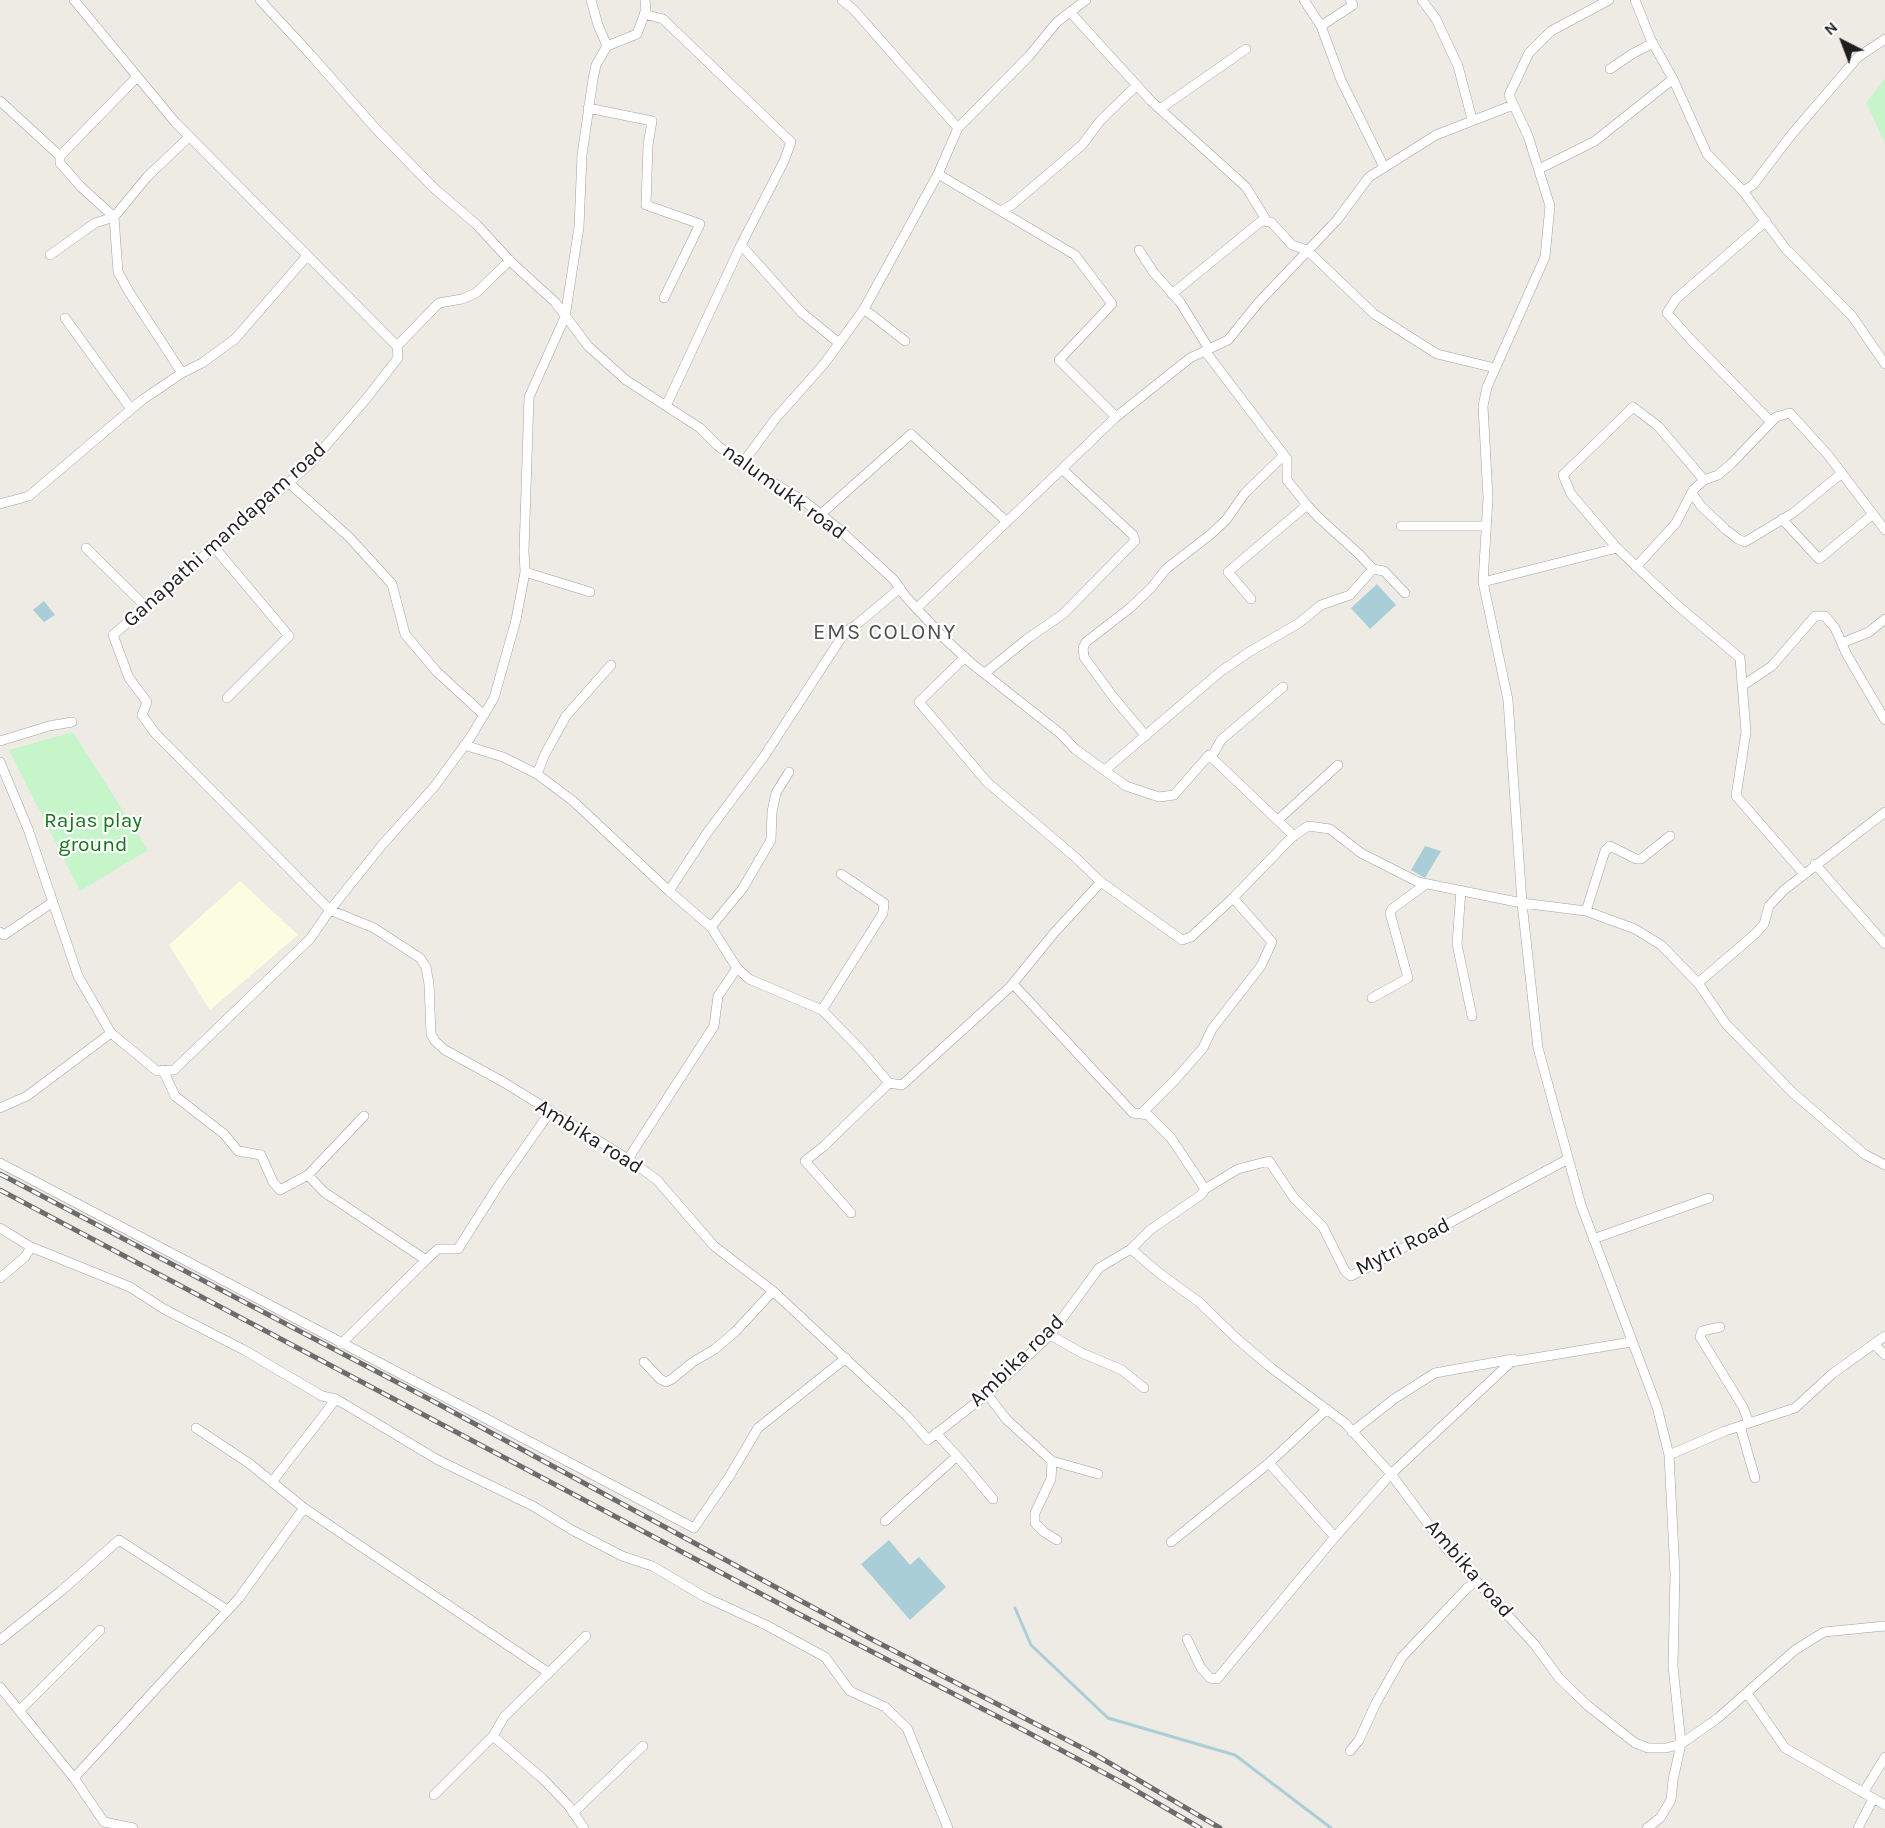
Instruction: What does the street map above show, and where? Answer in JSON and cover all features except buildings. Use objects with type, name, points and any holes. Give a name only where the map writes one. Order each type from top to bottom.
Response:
[{"type":"street","points":[[74,0],[189,137],[397,346],[439,303],[462,299],[476,293],[510,260]]},
{"type":"street","name":"nalumukk road","points":[[260,0],[435,189],[477,225],[555,302],[588,346],[626,380],[700,428],[718,446],[742,464],[804,501],[820,514],[875,560],[945,639],[965,657],[1061,734],[1075,749],[1126,786],[1158,798],[1174,795],[1209,755],[1211,758],[1221,740],[1283,687]]},
{"type":"street","points":[[591,0],[607,46]]},
{"type":"street","points":[[0,762],[28,829],[78,976],[111,1033],[157,1071],[174,1070],[310,939],[382,845],[434,788],[494,698],[516,620],[525,572],[529,397],[565,317],[579,227],[582,155],[596,65],[607,46],[637,34],[644,14],[645,0]]},
{"type":"street","points":[[742,464],[776,418],[824,364],[864,309],[938,174],[958,128],[1029,56],[1057,22],[1086,0]]},
{"type":"street","points":[[1304,0],[1321,26],[1341,80],[1384,167]]},
{"type":"street","points":[[1321,26],[1353,5],[1352,0]]},
{"type":"street","points":[[1422,0],[1436,19],[1458,66],[1472,120]]},
{"type":"street","points":[[1610,0],[1551,32],[1529,53],[1509,95],[1528,136],[1550,206],[1545,257],[1487,387],[1483,406],[1488,498],[1484,582],[1508,700],[1522,903],[1538,1048],[1581,1205],[1631,1342],[1658,1407],[1669,1455],[1675,1574],[1673,1666],[1681,1744],[1671,1800],[1660,1818],[1647,1828]]},
{"type":"street","points":[[1635,0],[1653,43],[1673,79],[1707,154],[1743,191],[1785,248],[1852,316],[1885,364]]},
{"type":"street","points":[[849,2],[958,128]]},
{"type":"street","points":[[1070,12],[1160,109],[1246,187],[1265,218],[1172,294]]},
{"type":"street","points":[[644,14],[663,19],[791,142],[784,161],[741,245],[666,406]]},
{"type":"street","points":[[1743,191],[1753,185],[1792,134],[1858,57],[1885,39]]},
{"type":"street","points":[[1610,69],[1653,43]]},
{"type":"street","points":[[1160,109],[1246,49]]},
{"type":"street","points":[[137,76],[60,156],[60,163],[80,186],[114,217],[118,272],[182,373]]},
{"type":"street","points":[[1539,169],[1595,141],[1673,79]]},
{"type":"street","points":[[1001,211],[1013,204],[1082,145],[1110,110],[1137,85]]},
{"type":"street","points":[[0,101],[60,156]]},
{"type":"street","points":[[917,608],[1116,417],[1190,358],[1228,340],[1259,302],[1337,220],[1369,177],[1436,135],[1513,105]]},
{"type":"street","points":[[588,108],[652,121],[648,145],[646,205],[700,224],[664,298]]},
{"type":"street","points":[[51,255],[95,223],[114,217],[147,177],[189,137]]},
{"type":"street","points":[[938,174],[1075,255],[1113,304],[1059,360],[1116,417]]},
{"type":"street","points":[[1262,220],[1271,222],[1292,245],[1307,250],[1374,314],[1437,354],[1495,368]]},
{"type":"street","points":[[1766,221],[1676,298],[1667,313],[1771,422]]},
{"type":"street","points":[[741,245],[802,313],[839,343]]},
{"type":"street","points":[[1139,250],[1154,273],[1188,313],[1207,350],[1287,459],[1287,480],[1317,517],[1373,569],[1384,570],[1405,593]]},
{"type":"street","points":[[0,504],[30,496],[131,409],[235,339],[306,257]]},
{"type":"street","points":[[864,309],[905,341]]},
{"type":"street","points":[[65,318],[131,409]]},
{"type":"street","name":"Ganapathi mandapam road","points":[[330,910],[155,733],[142,715],[147,702],[129,678],[113,635],[310,464],[398,358],[397,346]]},
{"type":"street","points":[[1704,480],[1658,426],[1633,407],[1563,475],[1571,494],[1617,548],[1740,658],[1746,732],[1736,796],[1804,874]]},
{"type":"street","points":[[1636,567],[1676,523],[1692,493],[1704,480],[1718,475],[1725,469],[1776,417],[1790,413],[1842,473],[1885,530]]},
{"type":"street","points":[[820,514],[911,434],[1007,522]]},
{"type":"street","points":[[1146,736],[1084,657],[1083,648],[1086,642],[1130,608],[1167,569],[1226,520],[1245,493],[1284,455]]},
{"type":"street","points":[[985,673],[1063,614],[1135,541],[1133,534],[1062,469]]},
{"type":"street","points":[[1692,493],[1701,506],[1725,529],[1745,542],[1793,513],[1842,473]]},
{"type":"street","points":[[289,483],[349,537],[392,584],[405,634],[436,671],[484,715]]},
{"type":"street","points":[[1251,599],[1228,572],[1307,505]]},
{"type":"street","points":[[1782,519],[1819,559],[1872,515]]},
{"type":"street","points":[[1401,526],[1486,526]]},
{"type":"street","points":[[214,547],[289,636],[227,698]]},
{"type":"street","points":[[86,548],[146,607]]},
{"type":"street","points":[[1484,582],[1617,548]]},
{"type":"street","points":[[1105,770],[1220,672],[1299,623],[1322,605],[1350,595],[1373,569]]},
{"type":"street","points":[[525,572],[590,592]]},
{"type":"street","points":[[669,891],[707,833],[763,758],[845,632],[900,588]]},
{"type":"street","points":[[1742,686],[1772,666],[1815,616],[1825,616],[1835,628],[1885,720]]},
{"type":"street","points":[[1842,643],[1869,632],[1885,619]]},
{"type":"street","points":[[965,657],[919,702],[987,782],[1075,856],[1101,882],[1182,940],[1191,938],[1294,836],[1308,826],[1330,829],[1361,853],[1418,882],[1522,903],[1586,911],[1635,929],[1661,945],[1698,983],[1726,1024],[1793,1093],[1864,1154],[1885,1165]]},
{"type":"street","points":[[537,774],[566,716],[611,665]]},
{"type":"street","points":[[0,741],[49,726],[72,722]]},
{"type":"street","points":[[464,746],[502,757],[537,774],[573,801],[711,927],[737,968],[748,979],[822,1010],[855,1042],[889,1083],[902,1086],[1012,984],[1054,933],[1101,882]]},
{"type":"street","points":[[1211,758],[1294,836]]},
{"type":"street","points":[[1278,820],[1338,765]]},
{"type":"street","points":[[711,927],[743,888],[771,840],[772,812],[776,794],[789,772]]},
{"type":"street","points":[[1698,983],[1755,934],[1764,924],[1769,906],[1784,890],[1885,812]]},
{"type":"street","points":[[1586,911],[1605,851],[1610,846],[1636,859],[1641,859],[1670,836]]},
{"type":"street","points":[[1815,864],[1885,944]]},
{"type":"street","points":[[822,1010],[883,913],[884,903],[841,874]]},
{"type":"street","points":[[1372,998],[1408,978],[1390,913],[1392,909],[1426,884]]},
{"type":"street","points":[[1461,890],[1457,944],[1472,1016]]},
{"type":"street","points":[[1141,1114],[1203,1048],[1212,1029],[1261,966],[1272,942],[1233,898]]},
{"type":"street","points":[[0,932],[4,936],[53,902]]},
{"type":"street","name":"Ambika road","points":[[330,910],[374,928],[420,958],[426,967],[429,984],[431,1034],[445,1050],[505,1083],[628,1159],[657,1180],[714,1246],[773,1291],[908,1417],[928,1440],[987,1394],[1050,1335],[1099,1268],[1131,1249],[1199,1302],[1235,1337],[1270,1366],[1345,1423],[1392,1474],[1446,1548],[1535,1645],[1559,1678],[1587,1705],[1635,1743],[1648,1748],[1666,1748],[1681,1744],[1718,1718],[1795,1650],[1824,1632],[1885,1626]]},
{"type":"street","points":[[628,1159],[714,1026],[718,996],[737,968]]},
{"type":"street","points":[[1012,984],[1134,1113],[1148,1115],[1172,1138],[1205,1189]]},
{"type":"street","points":[[0,1108],[27,1096],[111,1033]]},
{"type":"street","points":[[163,1071],[175,1096],[224,1134],[238,1151],[261,1155],[273,1182],[280,1190],[308,1175],[364,1116]]},
{"type":"street","points":[[851,1213],[805,1161],[824,1146],[889,1083]]},
{"type":"street","points":[[341,1344],[438,1249],[458,1249],[498,1186],[550,1112]]},
{"type":"street","name":"Mytri Road","points":[[1131,1249],[1150,1230],[1201,1195],[1205,1189],[1238,1169],[1269,1161],[1294,1198],[1323,1227],[1345,1271],[1351,1276],[1568,1158]]},
{"type":"street","points":[[0,1163],[694,1528],[729,1477],[758,1428],[846,1358]]},
{"type":"street","points":[[308,1175],[324,1192],[426,1260]]},
{"type":"street","points":[[1593,1239],[1709,1198]]},
{"type":"street","points":[[0,1228],[32,1247],[130,1287],[164,1309],[244,1350],[322,1396],[336,1399],[438,1460],[533,1506],[572,1530],[622,1556],[652,1566],[705,1597],[766,1625],[825,1657],[850,1691],[885,1707],[907,1728],[948,1828]]},
{"type":"street","points":[[0,1278],[25,1257],[32,1247]]},
{"type":"street","points":[[644,1362],[660,1379],[666,1382],[672,1379],[735,1332],[773,1291]]},
{"type":"street","points":[[1720,1327],[1702,1331],[1700,1338],[1743,1407],[1755,1478]]},
{"type":"street","points":[[1050,1335],[1082,1353],[1122,1370],[1144,1388]]},
{"type":"street","points":[[1669,1455],[1745,1424],[1795,1408],[1832,1374],[1885,1336]]},
{"type":"street","points":[[1352,1432],[1394,1399],[1436,1373],[1631,1342]]},
{"type":"street","points":[[1187,1639],[1201,1668],[1210,1678],[1217,1679],[1335,1537],[1392,1474],[1511,1362],[1631,1342]]},
{"type":"street","points":[[1874,1344],[1885,1356]]},
{"type":"street","points":[[987,1394],[1007,1419],[1052,1461],[1098,1474]]},
{"type":"street","points":[[272,1482],[336,1399]]},
{"type":"street","points":[[1171,1542],[1269,1463],[1327,1409]]},
{"type":"street","points":[[196,1428],[250,1464],[304,1508],[549,1673]]},
{"type":"street","points":[[936,1434],[993,1499]]},
{"type":"street","points":[[885,1521],[957,1456]]},
{"type":"street","points":[[1052,1461],[1051,1479],[1035,1513],[1035,1523],[1057,1540]]},
{"type":"street","points":[[1269,1463],[1335,1537]]},
{"type":"street","points":[[74,1778],[239,1598],[304,1508]]},
{"type":"street","points":[[0,1640],[119,1540],[227,1610]]},
{"type":"street","points":[[1350,1751],[1359,1740],[1376,1703],[1402,1657],[1467,1588],[1477,1581]]},
{"type":"street","points":[[20,1710],[100,1630]]},
{"type":"street","points":[[434,1795],[493,1737],[504,1717],[586,1636]]},
{"type":"street","points":[[0,1686],[74,1778],[101,1825],[133,1828]]},
{"type":"street","points":[[1747,1693],[1785,1748],[1885,1805]]},
{"type":"street","points":[[493,1737],[543,1779],[584,1828]]},
{"type":"street","points":[[573,1813],[643,1746]]},
{"type":"street","points":[[1863,1793],[1885,1756]]},
{"type":"street","points":[[1858,1828],[1873,1799]]},
{"type":"shaded area","points":[[240,881],[298,935],[210,1010],[169,945]]},
{"type":"green space","points":[[1885,78],[1885,143],[1866,103]]},
{"type":"green space","name":"Rajas play ground","points":[[73,732],[148,850],[80,891],[9,750]]},
{"type":"water","points":[[1377,584],[1396,605],[1370,629],[1351,608]]},
{"type":"water","points":[[44,601],[55,615],[44,622],[33,610]]},
{"type":"water","points":[[1425,846],[1441,851],[1425,878],[1411,870]]},
{"type":"water","points":[[889,1540],[910,1565],[919,1557],[946,1587],[910,1620],[861,1564]]},
{"type":"waterway","points":[[1015,1608],[1031,1645],[1108,1718],[1235,1755],[1331,1828]]},
{"type":"railway","points":[[0,1174],[429,1399],[873,1640],[1094,1754],[1220,1828]]},
{"type":"railway","points":[[0,1190],[799,1614],[1121,1782],[1200,1828]]},
{"type":"district","name":"EMS COLONY","points":[[885,633]]}]
